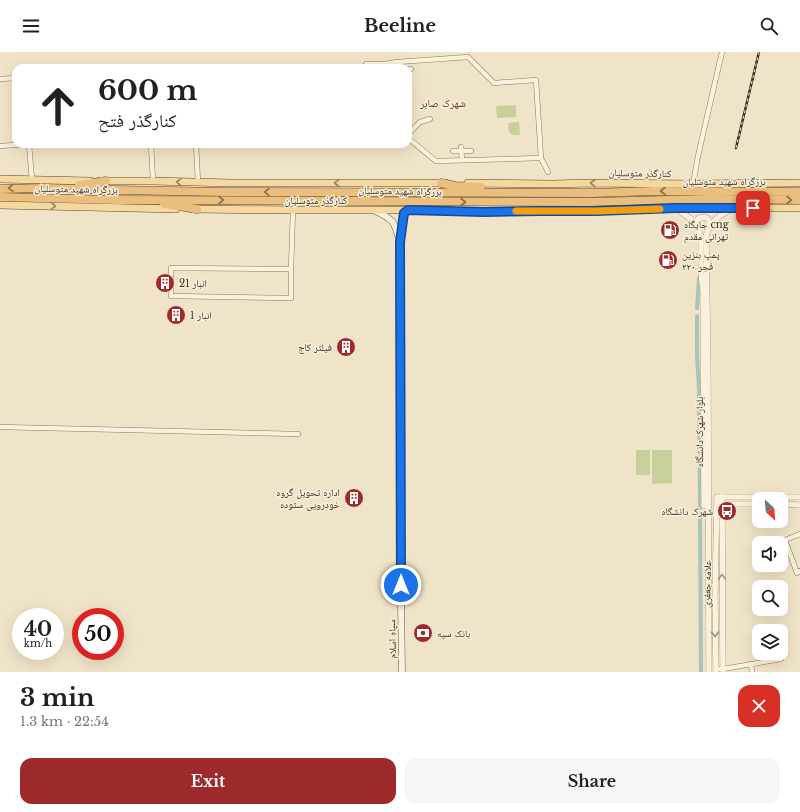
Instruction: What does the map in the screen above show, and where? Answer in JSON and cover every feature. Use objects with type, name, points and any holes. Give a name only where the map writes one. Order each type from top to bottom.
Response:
[{"type":"highway","points":[[44,188],[106,181]]},
{"type":"highway","points":[[441,182],[455,186],[503,188],[530,193]]},
{"type":"highway","name":"بزرگراه شهید متوسلیان","points":[[0,188],[224,192],[800,192]]},
{"type":"highway","name":"بزرگراه شهید متوسلیان","points":[[0,197],[115,200],[574,202],[708,199],[800,200]]},
{"type":"highway","points":[[115,200],[185,206],[197,209]]},
{"type":"main road","name":"کنارگذر متوسلیان","points":[[0,178],[32,180],[284,183],[800,183]]},
{"type":"main road","name":"کنارگذر متوسلیان","points":[[0,205],[484,212],[675,208],[800,208]]},
{"type":"main road","name":"سپاه اسلام","points":[[374,210],[393,222],[397,229],[400,242],[402,672]]},
{"type":"main road","points":[[400,242],[404,213],[408,210]]},
{"type":"street","points":[[693,184],[696,164],[722,52]]},
{"type":"street","points":[[366,64],[384,64],[468,56],[494,83],[536,80],[541,158],[548,172]]},
{"type":"street","points":[[0,79],[12,78]]},
{"type":"street","points":[[412,130],[420,122],[430,119]]},
{"type":"street","points":[[412,141],[436,161],[541,158]]},
{"type":"street","points":[[0,146],[12,145]]},
{"type":"street","points":[[29,148],[32,180]]},
{"type":"street","points":[[151,148],[153,181]]},
{"type":"street","points":[[196,148],[198,182]]},
{"type":"street","points":[[461,149],[462,160]]},
{"type":"street","points":[[453,152],[461,149],[471,151]]},
{"type":"street","points":[[675,208],[691,219],[696,225]]},
{"type":"street","points":[[709,227],[719,216],[737,208]]},
{"type":"street","points":[[291,269],[171,268],[171,296],[290,298],[291,269],[293,210]]},
{"type":"street","points":[[696,225],[697,220],[704,217],[709,221],[709,227]]},
{"type":"street","name":"بلوار شهرک دانشگاه","points":[[696,225],[701,237],[701,273],[705,311],[709,672]]},
{"type":"street","name":"بلوار شهرک دانشگاه","points":[[705,672],[705,311],[706,236],[709,227]]},
{"type":"street","points":[[0,427],[298,434]]},
{"type":"street","name":"علامه جعفری","points":[[723,671],[719,497],[800,497]]},
{"type":"street","points":[[719,504],[752,504]]},
{"type":"street","name":"علامه جعفری","points":[[716,671],[715,595],[719,504]]},
{"type":"street","points":[[788,504],[800,505]]},
{"type":"street","points":[[800,534],[785,540],[797,573],[800,571]]},
{"type":"street","points":[[716,671],[723,671],[776,660]]},
{"type":"street","points":[[751,664],[752,672]]},
{"type":"green space","points":[[516,105],[516,117],[497,118],[496,106]]},
{"type":"green space","points":[[519,122],[520,135],[512,135],[509,132],[508,123]]},
{"type":"green space","points":[[636,450],[650,450],[650,475],[636,475]]},
{"type":"green space","points":[[652,450],[672,450],[672,483],[652,484]]},
{"type":"waterway","points":[[697,308],[699,278]]},
{"type":"waterway","points":[[697,316],[700,508]]},
{"type":"waterway","points":[[700,513],[701,672]]},
{"type":"railway","points":[[736,148],[759,52]]},
{"type":"slow traffic","points":[[516,211],[660,209]]},
{"type":"place","name":"جایگاه cng تهرانی مقدم","points":[[670,230]]},
{"type":"place","name":"پمپ بنزین ۲۲۰ فجر","points":[[668,260]]},
{"type":"place","name":"انبار 21","points":[[165,283]]},
{"type":"place","name":"انبار 1","points":[[176,315]]},
{"type":"place","name":"فیلتر کاج","points":[[346,347]]},
{"type":"place","name":"اداره تحویل گروه خودرویی ستوده","points":[[354,498]]},
{"type":"place","name":"شهرک دانشگاه","points":[[727,511]]},
{"type":"place","name":"بانک سپه","points":[[423,633]]},
{"type":"district","name":"شهرک صابر","points":[[443,103]]},
{"type":"route","points":[[401,585],[400,242],[404,213],[408,210],[484,212],[753,208]]}]
